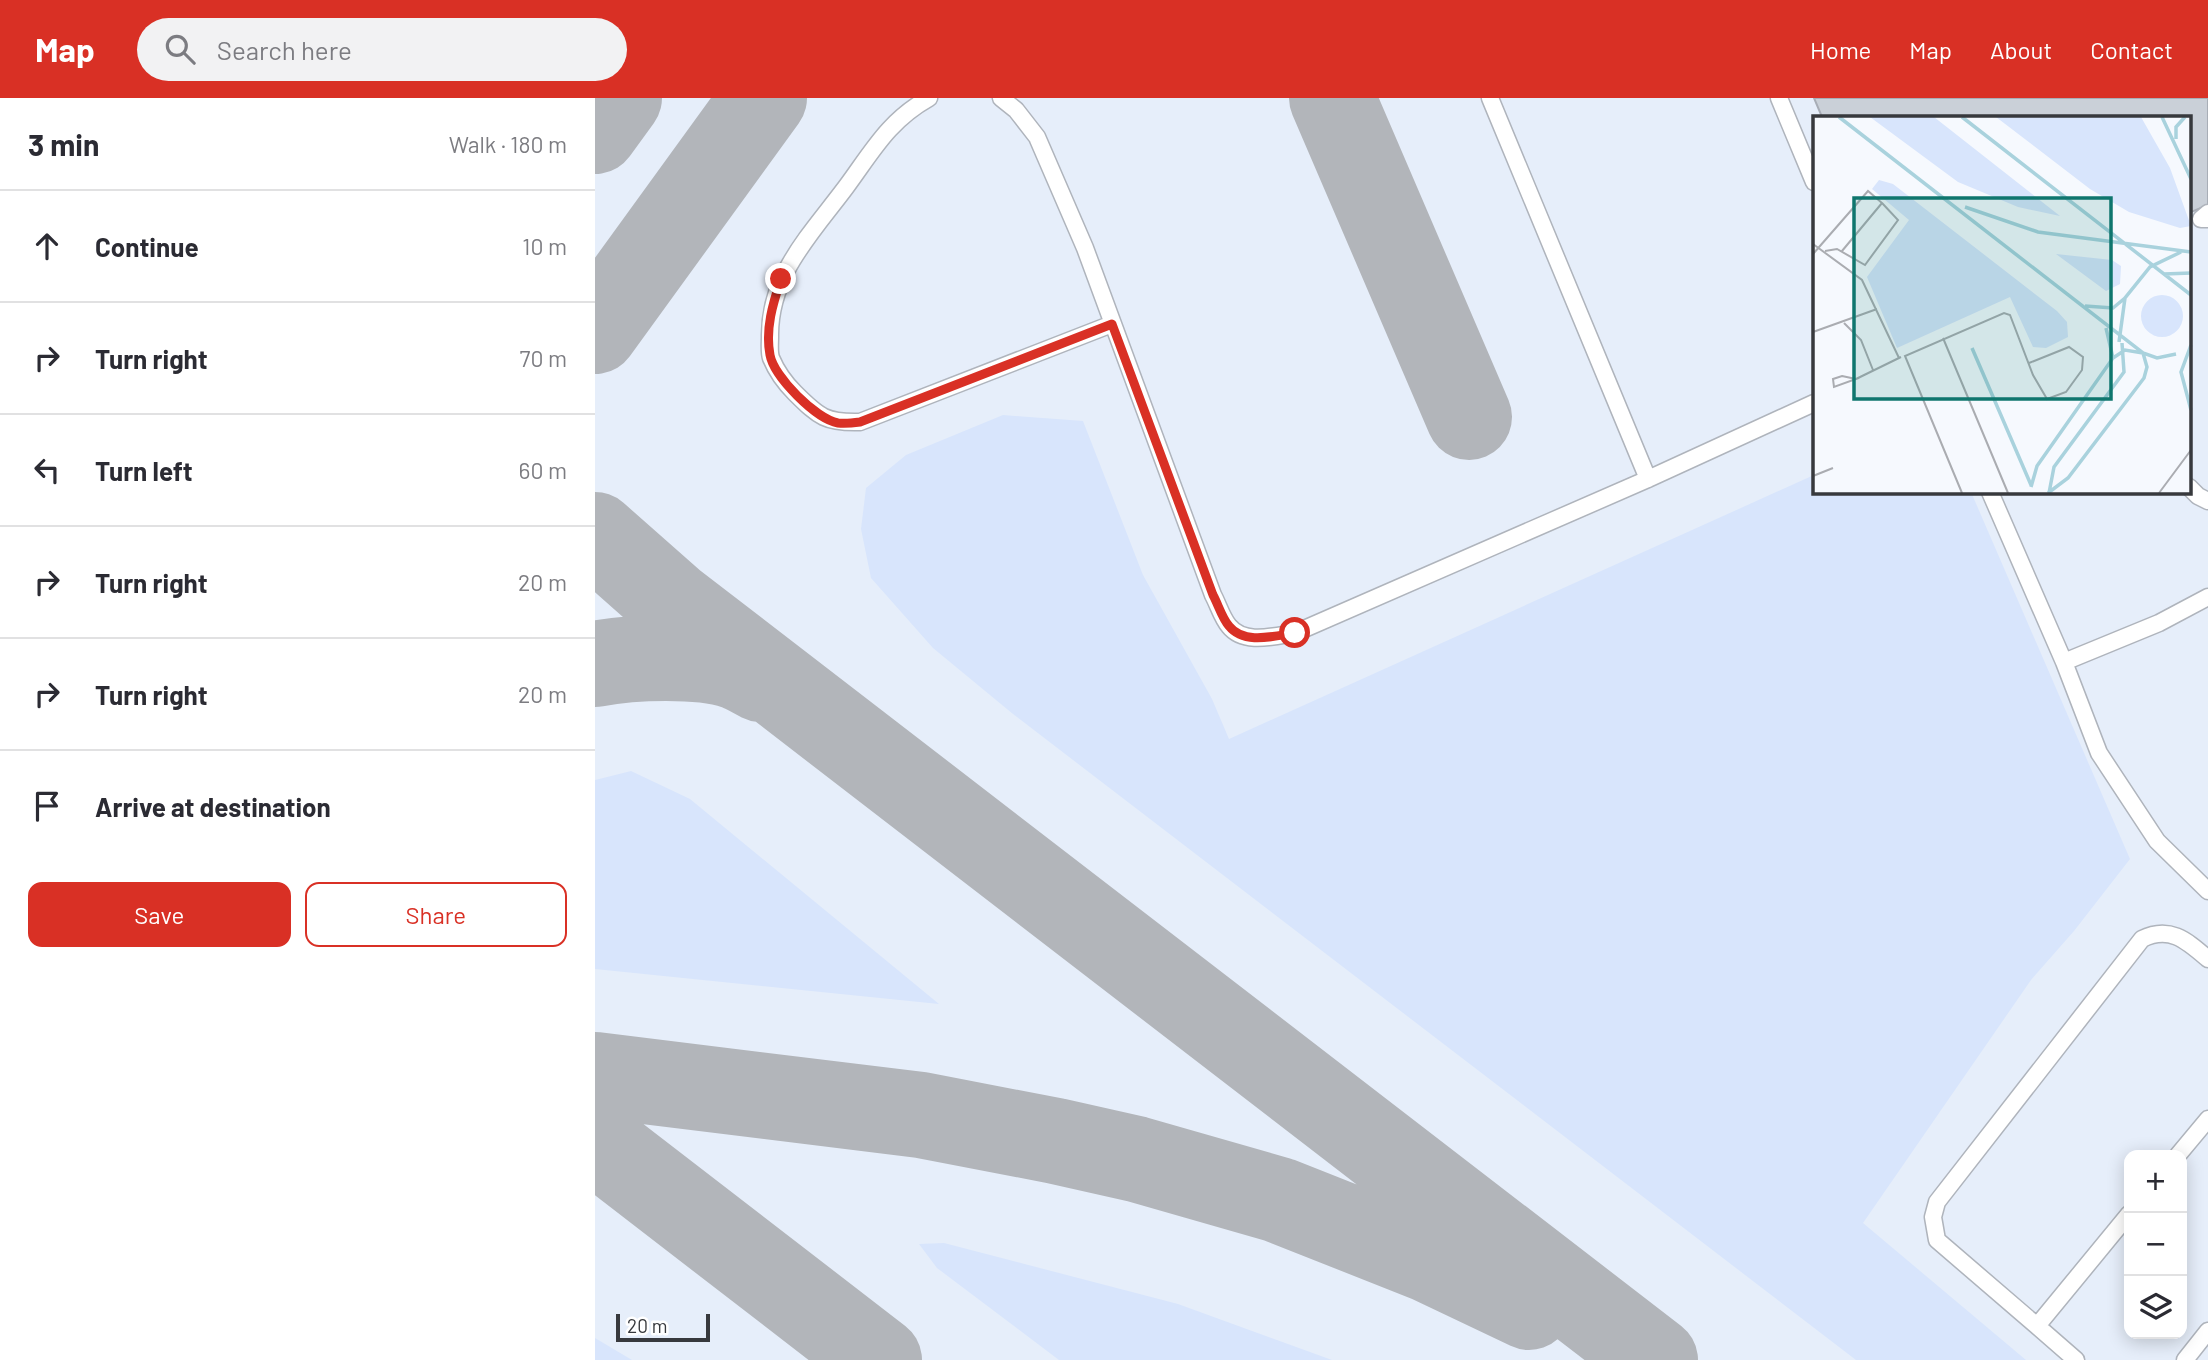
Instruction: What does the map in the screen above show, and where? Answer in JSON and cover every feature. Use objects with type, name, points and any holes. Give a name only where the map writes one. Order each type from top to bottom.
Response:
[{"type":"lane","points":[[929,98],[911,108],[880,138],[814,228],[781,279],[770,319],[770,357],[788,386],[816,414],[838,423],[860,422],[1112,324]]},
{"type":"lane","points":[[1001,98],[1016,110],[1037,137],[1085,248],[1213,595],[1228,626],[1241,636],[1268,637],[1295,633],[1648,479],[1813,403]]},
{"type":"lane","points":[[1490,98],[1648,479]]},
{"type":"lane","points":[[1779,98],[1813,180]]},
{"type":"lane","points":[[2191,489],[2208,501]]},
{"type":"lane","points":[[1991,494],[2064,662],[2099,752],[2157,841],[2208,891]]},
{"type":"lane","points":[[2064,662],[2159,623],[2208,597]]},
{"type":"lane","points":[[2076,1360],[1937,1240],[1933,1217],[1937,1202],[2142,939],[2153,933],[2168,932],[2208,959]]},
{"type":"lane","points":[[2182,1150],[2208,1119]]},
{"type":"lane","points":[[2036,1326],[2124,1220]]},
{"type":"lane","points":[[2185,1360],[2208,1331]]},
{"type":"shaded area","points":[[595,98],[2208,98],[2208,1360],[595,1360]]},
{"type":"shaded area","points":[[1003,415],[1083,421],[1143,575],[1212,699],[1229,739],[1813,475],[1813,494],[1972,494],[2130,859],[2074,931],[2031,980],[1863,1223],[2026,1360],[1856,1360],[1013,714],[933,648],[871,578],[861,529],[866,488],[906,455]]},
{"type":"shaded area","points":[[631,771],[690,799],[939,1004],[595,969],[595,780]]},
{"type":"shaded area","points":[[944,1243],[1178,1304],[1332,1360],[1059,1360],[937,1268],[919,1244]]},
{"type":"shaded area","points":[[595,1338],[632,1360],[595,1360]]},
{"type":"building","points":[[1814,98],[2208,98],[2208,205],[2191,212],[2191,116],[1822,116]]},
{"type":"taxiway","points":[[595,131],[619,98]]},
{"type":"taxiway","points":[[595,331],[764,98]]},
{"type":"taxiway","points":[[1332,98],[1469,417]]},
{"type":"taxiway","points":[[595,535],[672,603],[1655,1360]]},
{"type":"taxiway","points":[[595,664],[647,658],[686,658],[737,667],[761,679]]},
{"type":"taxiway","points":[[595,1075],[921,1115],[1136,1159],[1279,1200],[1428,1259],[1529,1307]]},
{"type":"taxiway","points":[[595,1141],[879,1360]]},
{"type":"route","points":[[781,279],[770,319],[770,357],[788,386],[816,414],[838,423],[860,422],[1112,324],[1213,595],[1228,626],[1241,636],[1268,637],[1295,633]]}]
